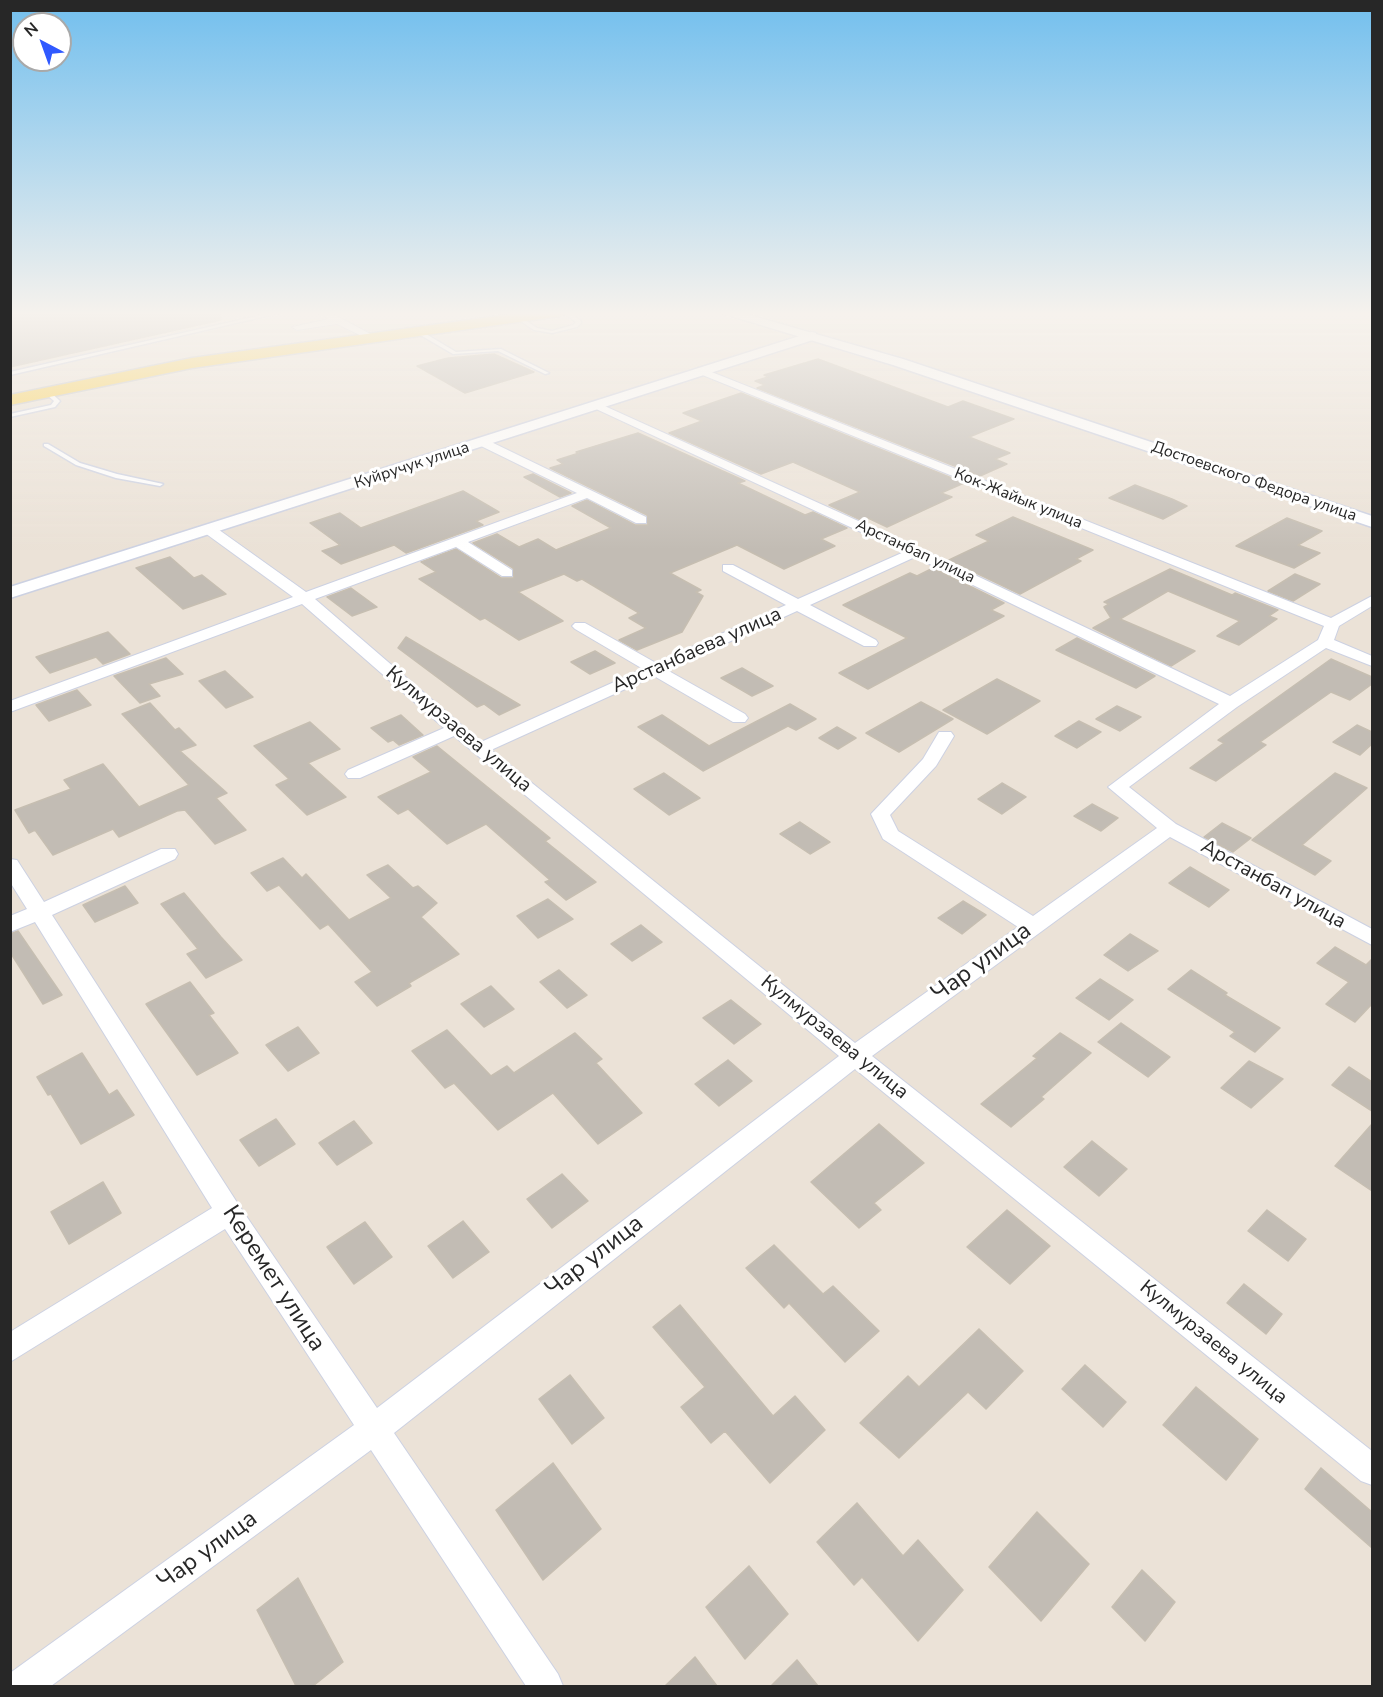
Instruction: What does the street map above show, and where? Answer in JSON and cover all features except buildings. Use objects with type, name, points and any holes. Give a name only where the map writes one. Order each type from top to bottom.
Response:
[{"type":"main road","points":[[10,400],[51,391]]},
{"type":"main road","name":"Достоевского Федора улица","points":[[984,391],[1372,522]]},
{"type":"street","name":"Куйручук улица","points":[[10,593],[644,391]]},
{"type":"street","name":"Кок-Жайык улица","points":[[752,391],[1332,624]]},
{"type":"street","name":"Арстанбап улица","points":[[598,406],[915,552],[1230,703],[1117,787],[1169,828],[1372,939]]},
{"type":"street","points":[[485,443],[641,520]]},
{"type":"street","points":[[10,707],[303,597],[588,494]]},
{"type":"street","name":"Кулмурзаева улица","points":[[210,530],[303,597],[479,749],[855,1056],[1372,1470]]},
{"type":"street","points":[[457,541],[507,573]]},
{"type":"street","name":"Арстанбаева улица","points":[[479,749],[915,552]]},
{"type":"street","points":[[728,568],[796,606],[870,643]]},
{"type":"street","points":[[1230,703],[1325,642],[1332,624],[1372,600]]},
{"type":"street","points":[[580,626],[739,718]]},
{"type":"street","points":[[1325,642],[1372,662]]},
{"type":"street","points":[[354,774],[455,729]]},
{"type":"street","points":[[945,736],[930,762],[880,814],[890,835],[1033,926]]},
{"type":"street","name":"Чар улица","points":[[22,1686],[373,1430],[855,1056],[1169,828]]},
{"type":"street","points":[[10,925],[168,854]]},
{"type":"street","name":"Керемет улица","points":[[10,865],[229,1212],[546,1686]]},
{"type":"street","points":[[10,1348],[229,1212]]},
{"type":"lane","points":[[10,416],[53,406],[57,401],[47,392]]},
{"type":"lane","points":[[46,445],[78,464],[116,476],[160,484]]}]
